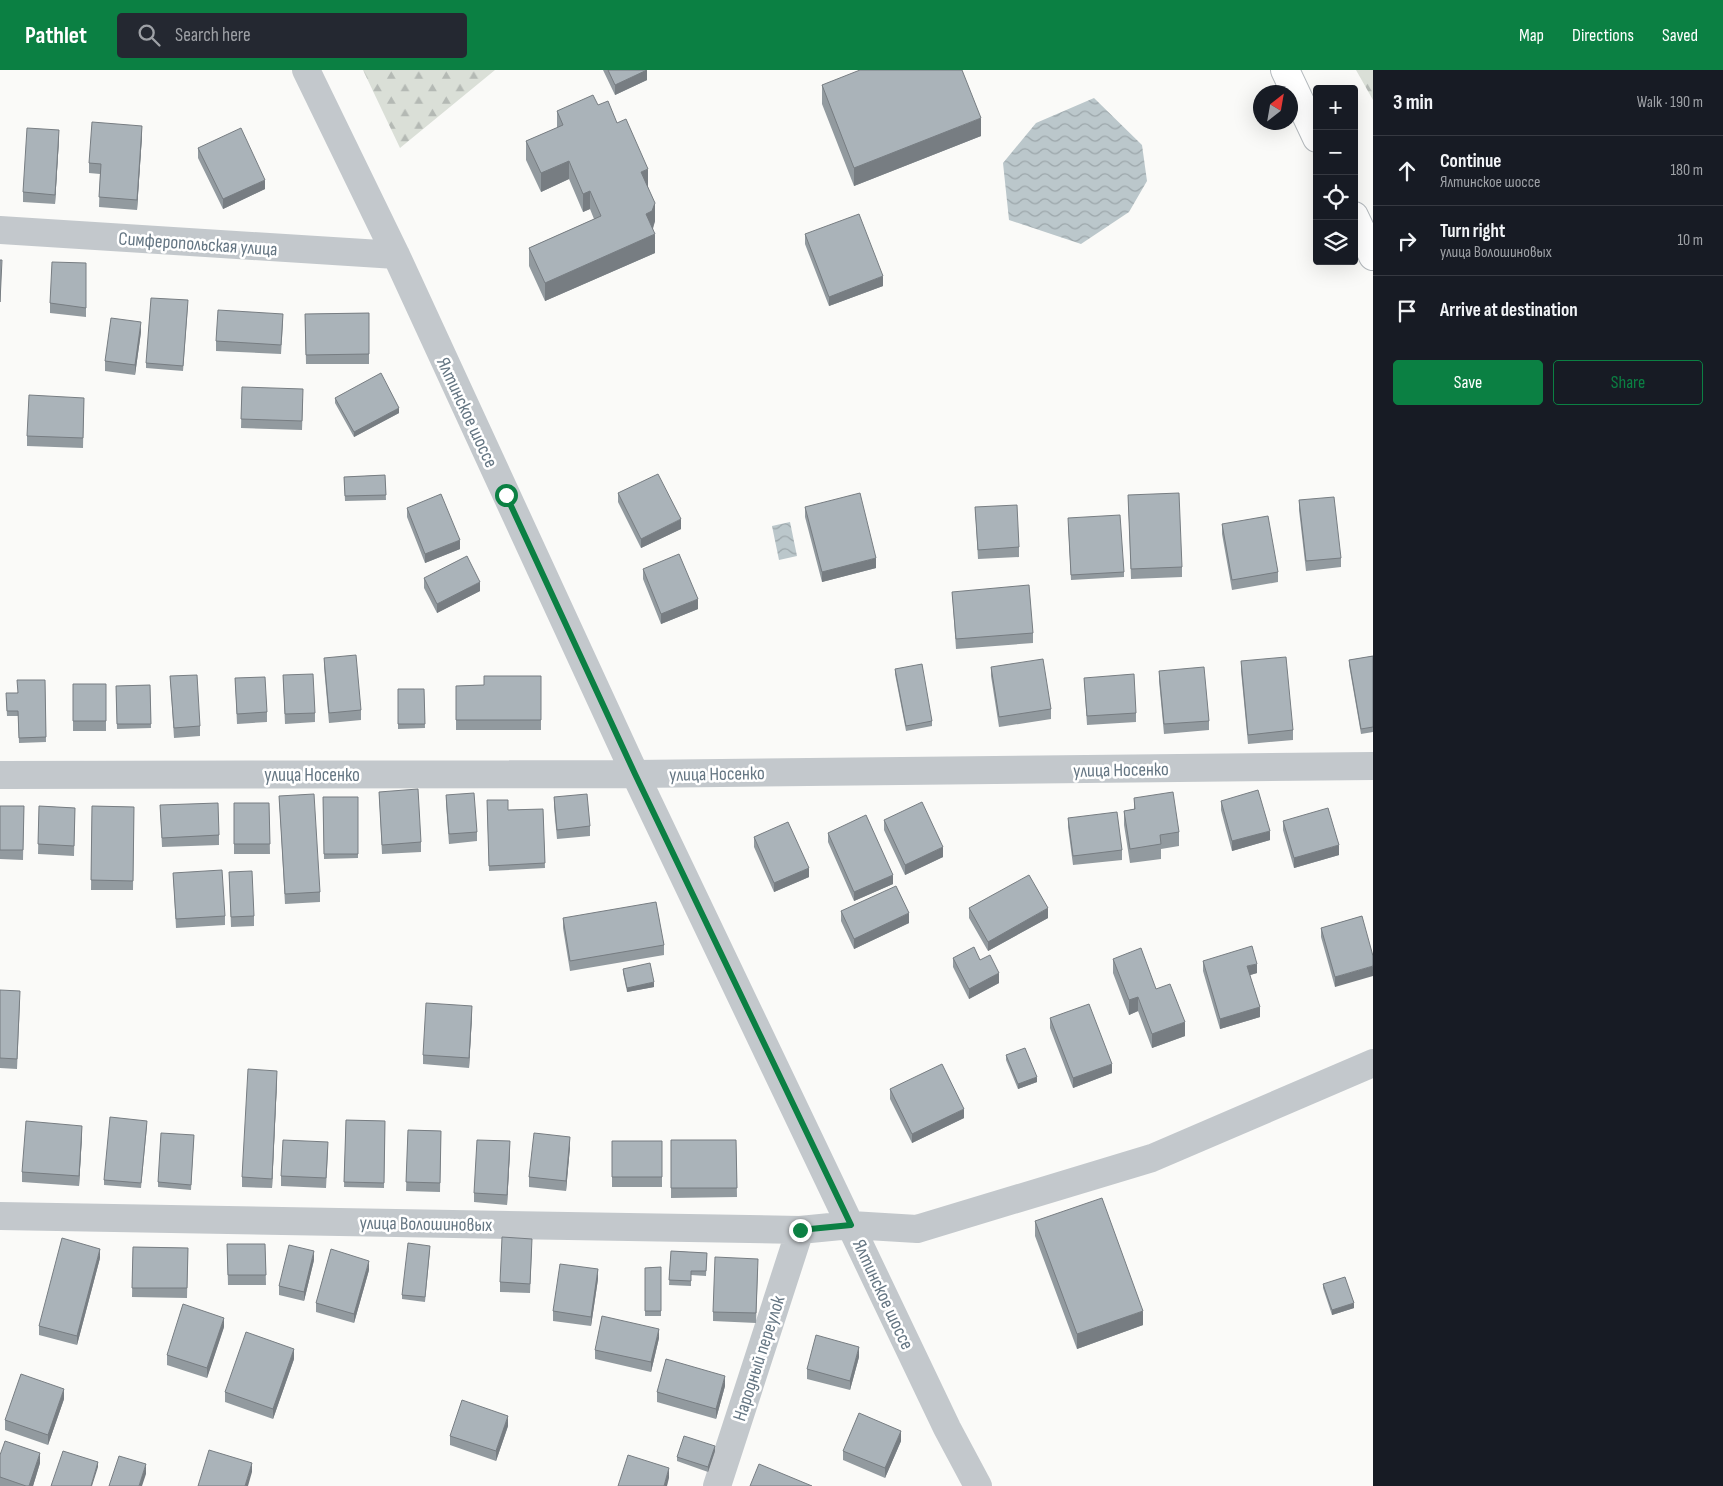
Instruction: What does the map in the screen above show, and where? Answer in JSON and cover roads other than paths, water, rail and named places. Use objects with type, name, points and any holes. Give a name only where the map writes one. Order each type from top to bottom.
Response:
[{"type":"main road","points":[[1284,70],[1313,130]]},
{"type":"main road","points":[[1356,220],[1373,256]]},
{"type":"street","name":"Ялтинское шоссе","points":[[306,70],[396,255],[635,774],[947,1428],[978,1486]]},
{"type":"street","name":"Симферопольская улица","points":[[0,230],[396,255]]},
{"type":"street","name":"улица Носенко","points":[[0,775],[635,774],[1373,766]]},
{"type":"street","name":"улица Волошиновых","points":[[0,1216],[800,1230],[851,1225],[917,1229],[1152,1158],[1373,1063]]},
{"type":"street","name":"Народный переулок","points":[[717,1486],[800,1230]]},
{"type":"water","points":[[1094,98],[1142,145],[1147,181],[1129,212],[1081,244],[1009,220],[1003,163],[1036,123]]},
{"type":"water","points":[[790,522],[797,556],[779,560],[772,526]]}]
